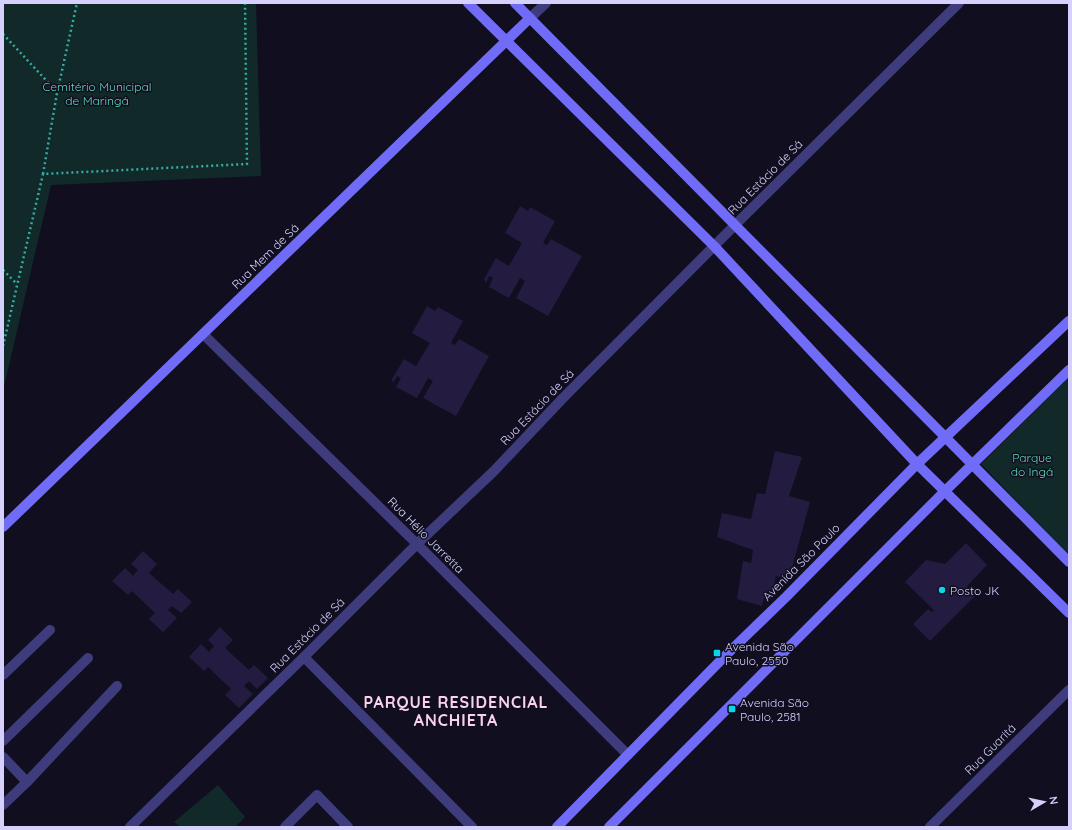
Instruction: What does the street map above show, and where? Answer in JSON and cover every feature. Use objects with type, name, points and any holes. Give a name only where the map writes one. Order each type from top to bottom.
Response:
[{"type":"main road","points":[[468,3],[714,246],[944,492],[1069,613]]},
{"type":"main road","points":[[515,3],[1069,562]]},
{"type":"main road","name":"Rua Mem de Sá","points":[[3,527],[530,18]]},
{"type":"main road","name":"Avenida São Paulo","points":[[557,827],[917,464],[1069,321]]},
{"type":"main road","points":[[611,827],[944,492],[1069,370]]},
{"type":"street","name":"Rua Mem de Sá","points":[[530,18],[546,3]]},
{"type":"street","name":"Rua Estácio de Sá","points":[[130,827],[417,544],[494,471],[563,398],[735,224],[959,3]]},
{"type":"street","name":"Rua Hélio Jarretta","points":[[203,334],[417,544],[628,755]]},
{"type":"street","points":[[3,675],[50,630]]},
{"type":"street","points":[[304,657],[472,827]]},
{"type":"street","points":[[3,741],[88,658]]},
{"type":"street","points":[[3,805],[27,782],[116,686]]},
{"type":"street","name":"Rua Guaritá","points":[[930,827],[1069,690]]},
{"type":"street","points":[[3,757],[27,782]]},
{"type":"street","points":[[285,827],[317,795],[348,827]]},
{"type":"path","points":[[3,346],[43,174],[57,92],[77,3]]},
{"type":"path","points":[[43,174],[247,164],[245,3]]},
{"type":"path","points":[[3,34],[57,92]]},
{"type":"path","points":[[3,270],[17,284]]},
{"type":"green space","name":"Cemitério Municipal de Maringá","points":[[3,3],[256,3],[261,176],[51,185],[3,391]]},
{"type":"green space","name":"Parque do Ingá","points":[[1069,377],[1069,556],[981,464]]},
{"type":"green space","points":[[218,785],[245,817],[235,827],[181,827],[174,822]]},
{"type":"building","points":[[520,206],[528,211],[530,207],[555,221],[543,243],[547,245],[551,239],[582,256],[548,316],[516,298],[525,281],[520,278],[509,298],[489,287],[493,278],[489,276],[486,283],[484,279],[496,258],[509,266],[522,243],[505,233]]},
{"type":"building","points":[[427,306],[435,311],[438,307],[463,321],[451,343],[455,345],[459,339],[489,356],[456,416],[423,398],[433,381],[428,378],[417,398],[396,387],[401,378],[397,376],[393,383],[392,379],[404,359],[416,366],[430,343],[412,333]]},
{"type":"building","points":[[775,451],[802,457],[789,496],[810,502],[789,579],[776,576],[771,599],[764,598],[762,606],[737,599],[743,561],[751,563],[753,550],[717,537],[722,513],[751,519],[757,493],[765,494]]},
{"type":"building","name":"Posto JK","points":[[966,543],[987,565],[967,586],[976,595],[930,641],[913,624],[928,609],[932,612],[934,610],[905,582],[926,560],[945,564]]},
{"type":"building","points":[[143,551],[157,564],[149,573],[173,594],[178,589],[192,602],[181,613],[172,606],[168,610],[177,618],[163,632],[149,619],[155,613],[132,591],[128,595],[112,581],[125,568],[133,576],[138,570],[131,564]]},
{"type":"building","points":[[220,627],[233,640],[225,648],[249,670],[254,665],[268,678],[257,689],[249,681],[244,686],[253,694],[239,708],[225,695],[231,689],[208,667],[204,671],[189,657],[201,644],[209,652],[214,646],[208,640]]},
{"type":"place","name":"Posto JK","points":[[942,590]]},
{"type":"place","name":"Avenida São Paulo, 2550","points":[[717,653]]},
{"type":"place","name":"Avenida São Paulo, 2581","points":[[732,709]]},
{"type":"district","name":"PARQUE RESIDENCIAL ANCHIETA","points":[[456,711]]}]
